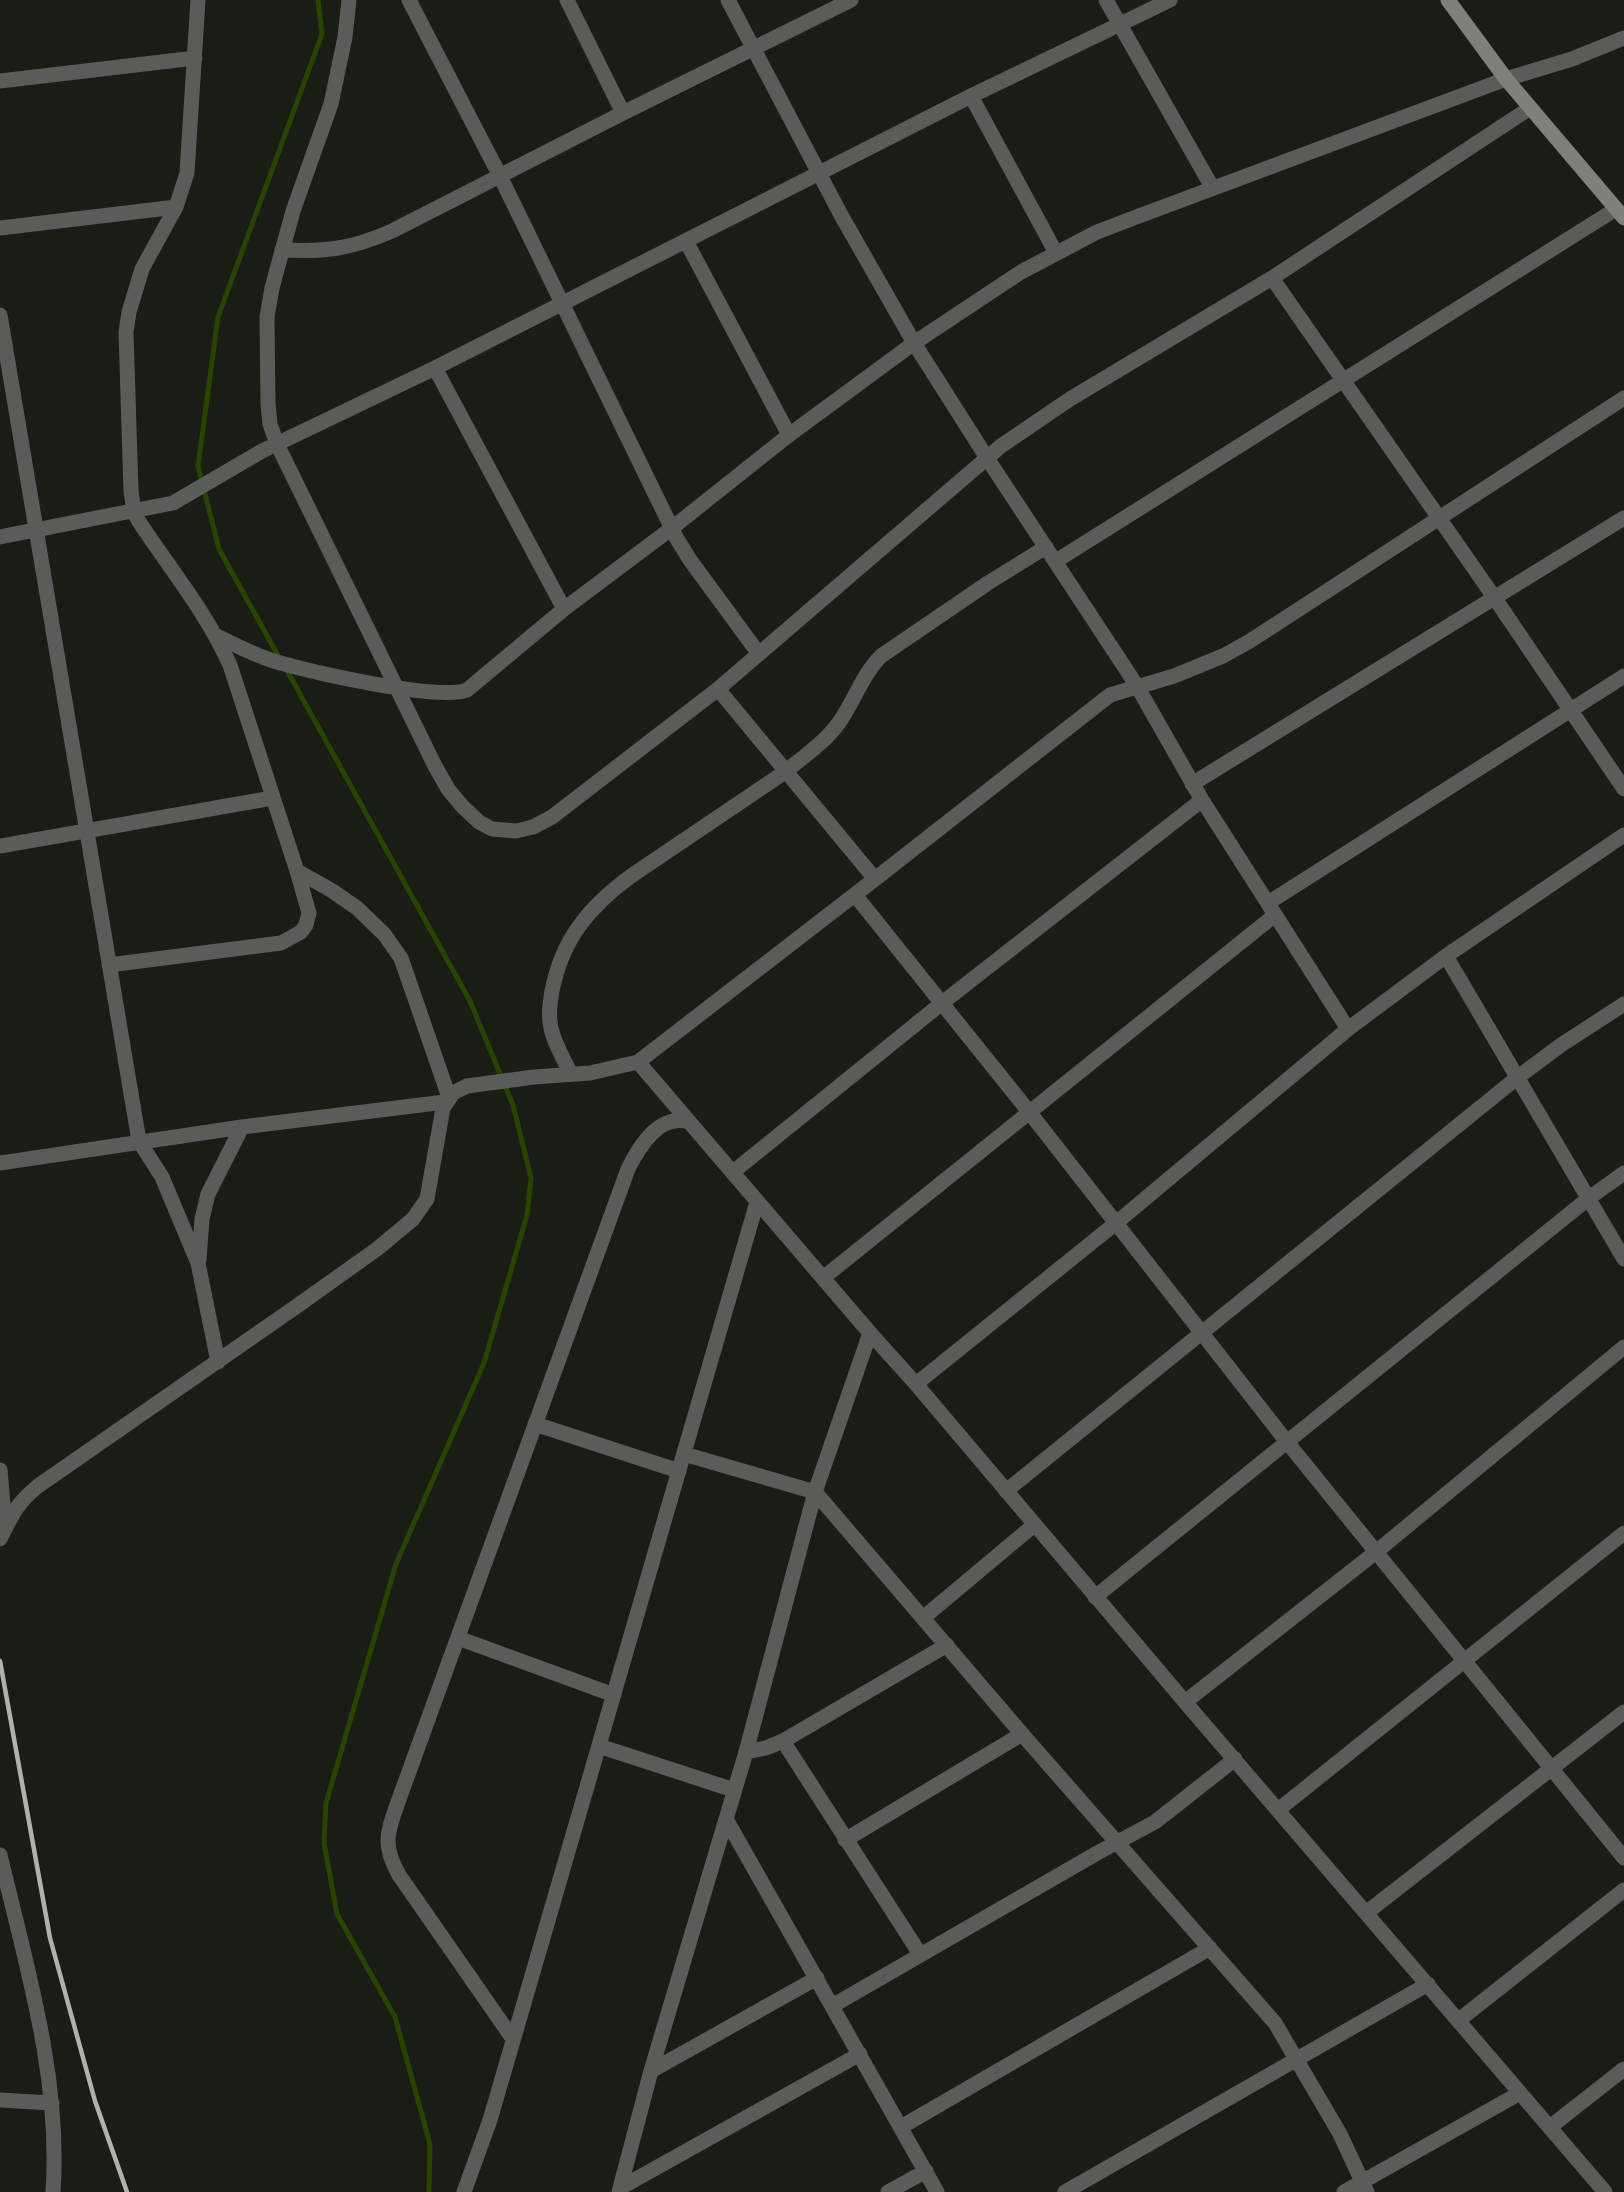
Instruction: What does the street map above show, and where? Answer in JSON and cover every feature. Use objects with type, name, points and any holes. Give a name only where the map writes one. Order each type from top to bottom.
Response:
[{"type":"street","points":[[109,965],[281,942],[301,932],[306,925],[309,913],[230,664],[217,636],[134,511],[129,465],[126,332],[129,312],[142,269],[183,191],[188,165],[198,0]]},
{"type":"street","points":[[349,0],[345,37],[331,105],[293,211],[267,317],[270,424],[277,444],[435,766],[448,789],[462,806],[479,822],[492,829],[516,831],[533,827],[569,806],[718,689],[1018,434],[1070,399],[1272,278],[1530,108]]},
{"type":"street","points":[[410,0],[500,176],[672,528],[690,560],[759,654]]},
{"type":"street","points":[[567,0],[623,113]]},
{"type":"street","points":[[728,0],[819,173],[914,343],[1137,686],[1192,784],[1348,1029]]},
{"type":"street","points":[[282,250],[331,250],[359,245],[427,215],[623,113],[851,0]]},
{"type":"street","points":[[1106,0],[1212,187]]},
{"type":"street","points":[[0,537],[173,503],[235,465],[435,368],[971,96],[1170,0]]},
{"type":"street","points":[[1056,561],[1343,381],[1620,214],[1506,79],[1448,0]]},
{"type":"street","points":[[217,636],[277,662],[326,674],[440,692],[455,693],[467,690],[564,609],[672,528],[789,435],[985,294],[1056,253],[1097,232],[1212,187],[1506,79],[1572,59],[1624,38]]},
{"type":"street","points":[[0,81],[195,57]]},
{"type":"street","points":[[971,96],[1056,253]]},
{"type":"street","points":[[0,228],[176,207]]},
{"type":"street","points":[[686,241],[789,435]]},
{"type":"street","points":[[1272,278],[1494,597],[1624,789]]},
{"type":"street","points":[[0,315],[139,1142],[162,1177],[198,1263],[218,1362]]},
{"type":"street","points":[[435,368],[564,609]]},
{"type":"street","points":[[0,1163],[242,1127],[447,1100],[457,1090],[478,1084],[606,1071],[638,1062],[1099,703],[1120,690],[1196,668],[1250,641],[1624,398]]},
{"type":"street","points":[[1192,784],[1624,518]]},
{"type":"street","points":[[571,1074],[553,1036],[549,1013],[558,966],[567,945],[585,916],[608,893],[785,772],[819,743],[838,724],[869,669],[881,656],[988,583],[1046,547]]},
{"type":"street","points":[[823,1278],[1030,1113],[1271,909],[1624,676]]},
{"type":"street","points":[[718,689],[875,879]]},
{"type":"street","points":[[0,846],[272,798]]},
{"type":"street","points":[[732,1172],[942,1003],[1202,800]]},
{"type":"street","points":[[916,1384],[1116,1223],[1348,1029],[1446,956],[1624,835]]},
{"type":"street","points":[[3,1534],[9,1517],[38,1486],[377,1249],[413,1220],[427,1199],[447,1100],[402,958],[384,933],[357,908],[332,890],[297,871]]},
{"type":"street","points":[[855,895],[1030,1113],[1287,1442],[1624,1858]]},
{"type":"street","points":[[1446,956],[1624,1259]]},
{"type":"street","points":[[1005,1491],[1518,1077],[1561,1045],[1624,1004]]},
{"type":"street","points":[[638,1062],[916,1384],[1095,1597],[1605,2192]]},
{"type":"street","points":[[513,2039],[399,1875],[390,1860],[386,1837],[628,1170],[650,1134],[670,1122],[680,1119],[689,1122]]},
{"type":"street","points":[[198,1263],[202,1219],[208,1194],[217,1172],[242,1127]]},
{"type":"street","points":[[1095,1597],[1588,1198],[1624,1173]]},
{"type":"street","points":[[464,2192],[490,2120],[757,1202]]},
{"type":"street","points":[[619,2190],[651,2071],[746,1752],[814,1492],[870,1333]]},
{"type":"street","points":[[1185,1702],[1376,1552],[1624,1347]]},
{"type":"street","points":[[535,1424],[679,1471]]},
{"type":"street","points":[[684,1454],[814,1492],[1275,2023],[1347,2147],[1364,2187]]},
{"type":"street","points":[[0,1470],[3,1534]]},
{"type":"street","points":[[923,1618],[1034,1525]]},
{"type":"street","points":[[1278,1810],[1624,1533]]},
{"type":"street","points":[[458,1638],[614,1695]]},
{"type":"street","points":[[746,1752],[766,1748],[783,1741],[947,1646]]},
{"type":"street","points":[[1366,1913],[1624,1712]]},
{"type":"street","points":[[845,1840],[1022,1734]]},
{"type":"street","points":[[783,1741],[920,1954]]},
{"type":"street","points":[[599,1746],[734,1790]]},
{"type":"street","points":[[832,2006],[1155,1822],[1235,1759]]},
{"type":"street","points":[[726,1819],[938,2192]]},
{"type":"street","points":[[0,1855],[32,1988],[51,2103],[53,2192]]},
{"type":"street","points":[[1459,2020],[1624,1890]]},
{"type":"street","points":[[901,2127],[1210,1948]]},
{"type":"street","points":[[651,2071],[817,1978]]},
{"type":"street","points":[[1065,2192],[1428,1984]]},
{"type":"street","points":[[619,2190],[860,2054]]},
{"type":"street","points":[[1550,2127],[1624,2069]]},
{"type":"street","points":[[1344,2192],[1364,2187],[1520,2092]]},
{"type":"street","points":[[0,2100],[51,2103]]},
{"type":"street","points":[[888,2192],[926,2171]]},
{"type":"waterway","points":[[280,659],[219,549],[198,466],[218,317],[322,34],[318,0]]},
{"type":"waterway","points":[[285,667],[470,1001],[513,1105],[531,1178],[527,1215],[484,1363],[396,1564],[326,1803],[324,1843],[337,1914],[395,2017],[430,2144],[429,2192]]},
{"type":"railway","points":[[0,1661],[50,1938],[95,2101],[127,2192]]}]
